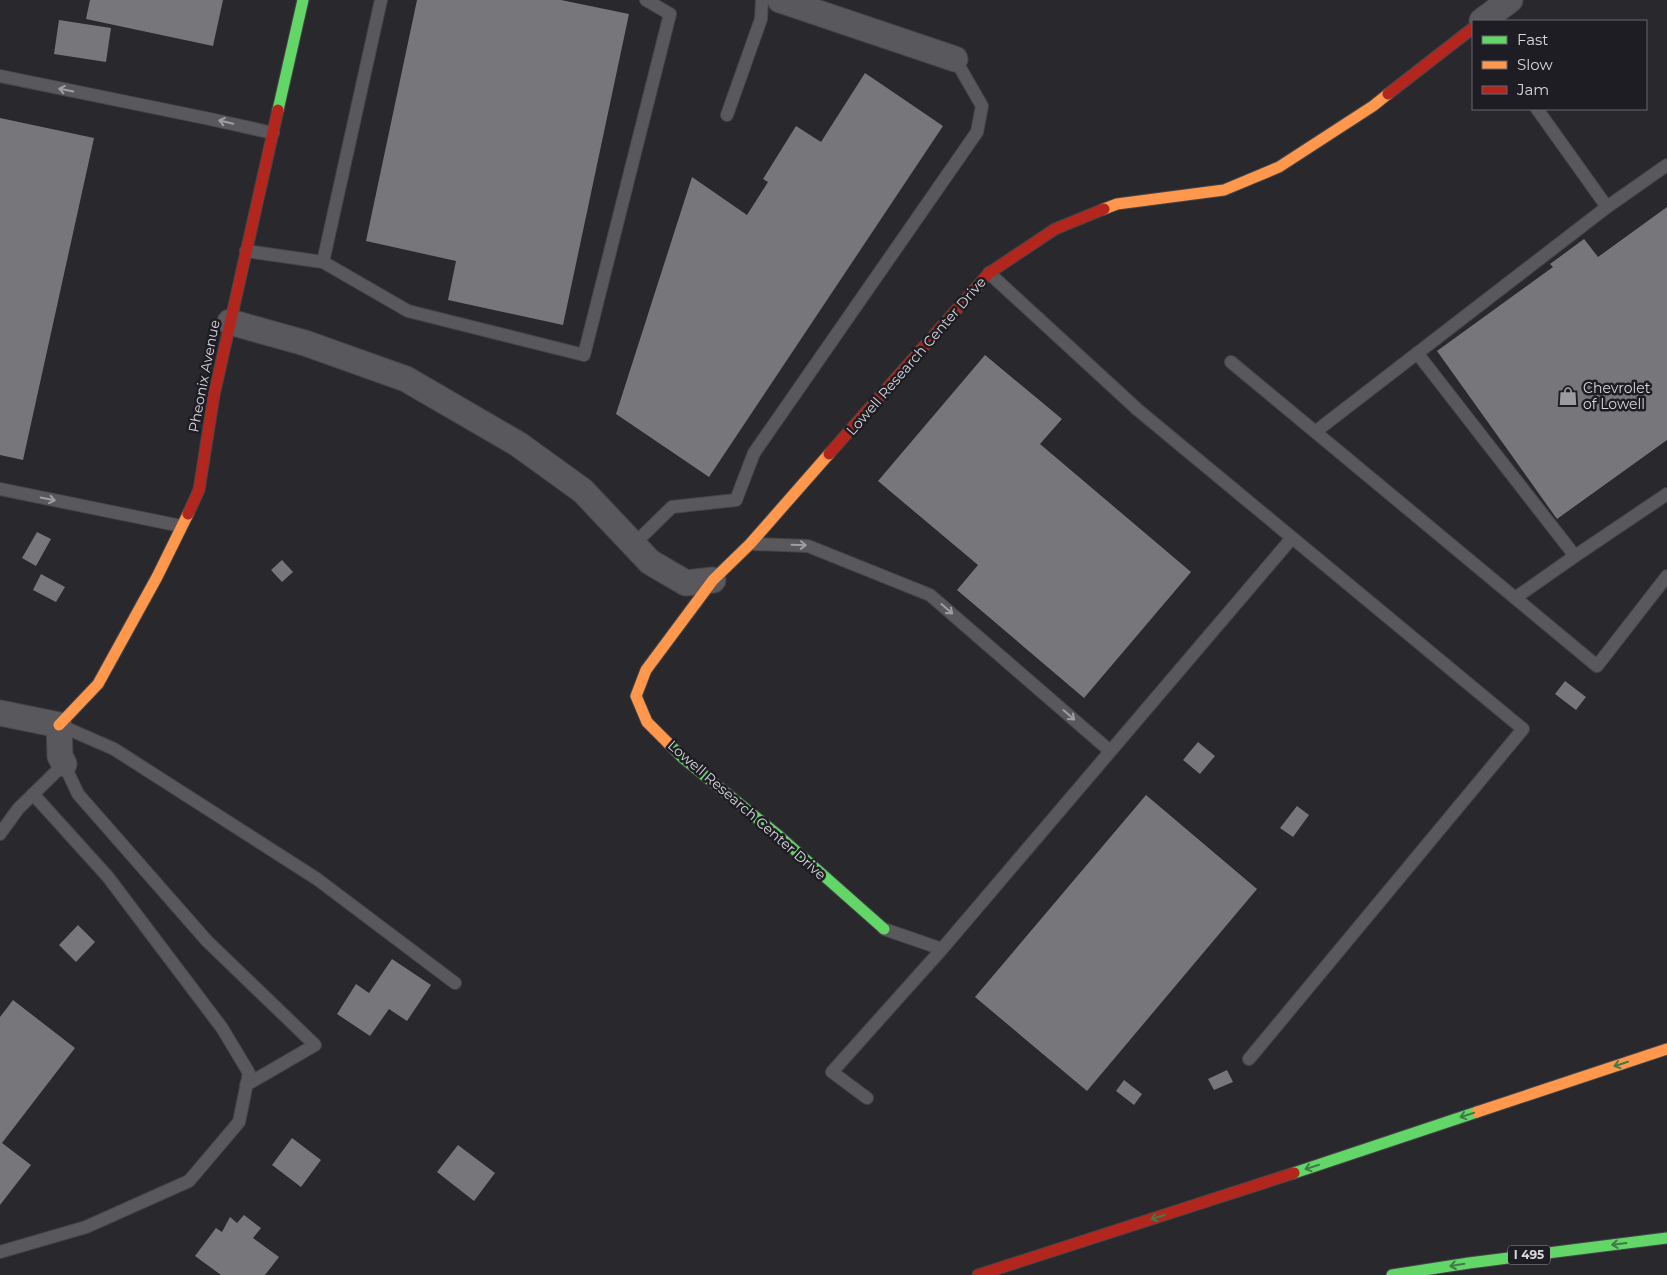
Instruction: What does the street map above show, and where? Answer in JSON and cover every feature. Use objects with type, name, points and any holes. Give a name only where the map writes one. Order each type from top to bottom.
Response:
[{"type":"main road","name":"Pheonix Avenue","points":[[59,725],[98,684],[157,577],[198,490],[214,395],[303,0]]},
{"type":"main road","name":"Lowell Research Center Drive","points":[[884,929],[779,836],[683,758],[647,722],[636,696],[646,670],[713,580],[750,544],[989,273],[1055,228],[1117,204],[1224,190],[1279,167],[1373,106],[1472,29]]},
{"type":"main road","points":[[978,1275],[1252,1187],[1667,1049]]},
{"type":"main road","name":"I 495","points":[[1392,1275],[1469,1263],[1667,1238]]},
{"type":"street","points":[[780,0],[955,59]]},
{"type":"street","points":[[1483,20],[1510,0]]},
{"type":"street","points":[[230,322],[305,343],[406,379],[525,449],[583,491],[650,562],[686,583],[713,580]]},
{"type":"street","points":[[0,712],[59,725],[60,756],[64,764]]},
{"type":"lane","points":[[323,262],[381,0]]},
{"type":"lane","points":[[246,251],[323,262],[408,311],[584,355],[670,14],[646,0]]},
{"type":"lane","points":[[727,115],[761,19],[762,0]]},
{"type":"lane","points":[[633,544],[672,507],[736,500],[754,453],[977,132],[982,106],[955,59]]},
{"type":"lane","points":[[0,76],[273,133]]},
{"type":"lane","points":[[1538,110],[1607,207]]},
{"type":"lane","points":[[1315,432],[1607,207],[1667,165]]},
{"type":"lane","points":[[989,273],[1138,410],[1523,729],[1249,1060]]},
{"type":"lane","points":[[1417,353],[1575,556]]},
{"type":"lane","points":[[1231,362],[1597,666],[1667,576]]},
{"type":"lane","points":[[0,489],[181,526]]},
{"type":"lane","points":[[1515,598],[1667,494]]},
{"type":"lane","points":[[867,1098],[832,1072],[942,949],[1292,538]]},
{"type":"lane","points":[[750,544],[808,546],[930,594],[1110,751]]},
{"type":"lane","points":[[59,725],[114,750],[316,879],[455,983]]},
{"type":"lane","points":[[0,834],[18,809],[64,764],[78,794],[207,941],[315,1046],[246,1085]]},
{"type":"lane","points":[[0,1252],[86,1227],[189,1181],[239,1122],[249,1073],[222,1028],[108,877],[33,794]]},
{"type":"lane","points":[[884,929],[942,949]]},
{"type":"building","points":[[90,0],[223,0],[213,46],[86,19]]},
{"type":"building","points":[[417,0],[561,0],[629,14],[563,325],[448,300],[456,261],[366,241]]},
{"type":"building","points":[[59,20],[111,28],[106,62],[54,54]]},
{"type":"building","points":[[865,73],[943,126],[709,477],[616,414],[692,177],[747,215],[768,182],[763,179],[796,126],[821,142]]},
{"type":"building","points":[[0,118],[94,138],[23,460],[0,455]]},
{"type":"building","name":"Chevrolet of Lowell","points":[[1667,207],[1667,440],[1557,519],[1437,351],[1553,267],[1550,264],[1584,239],[1598,257]]},
{"type":"building","points":[[985,355],[1062,419],[1040,444],[1191,572],[1084,698],[957,590],[978,565],[878,481]]},
{"type":"building","points":[[37,532],[51,539],[36,566],[22,558]]},
{"type":"building","points":[[282,560],[293,572],[282,582],[271,570]]},
{"type":"building","points":[[41,574],[65,587],[56,602],[33,590]]},
{"type":"building","points":[[1565,681],[1586,697],[1576,710],[1555,694]]},
{"type":"building","points":[[1198,742],[1215,756],[1200,774],[1183,760]]},
{"type":"building","points":[[1146,795],[1257,889],[1087,1091],[975,997]]},
{"type":"building","points":[[1297,806],[1309,815],[1293,837],[1280,828]]},
{"type":"building","points":[[78,925],[95,942],[76,962],[59,945]]},
{"type":"building","points":[[392,959],[431,985],[407,1021],[389,1009],[370,1036],[337,1014],[356,984],[369,993]]},
{"type":"building","points":[[13,1000],[75,1048],[2,1143],[31,1165],[0,1205],[0,1017]]},
{"type":"building","points":[[1227,1070],[1233,1082],[1214,1090],[1208,1079]]},
{"type":"building","points":[[1124,1080],[1142,1094],[1134,1105],[1116,1091]]},
{"type":"building","points":[[292,1138],[321,1160],[301,1187],[272,1165]]},
{"type":"building","points":[[458,1145],[495,1173],[474,1201],[437,1172]]},
{"type":"building","points":[[244,1215],[261,1228],[253,1238],[279,1257],[265,1275],[221,1275],[195,1256],[216,1228],[222,1232],[230,1217],[237,1223]]},
{"type":"traffic: fast","points":[[278,110],[303,0]]},
{"type":"traffic: fast","points":[[668,743],[683,758],[779,836],[884,929]]},
{"type":"traffic: fast","points":[[1294,1173],[1477,1112]]},
{"type":"traffic: fast","points":[[1392,1275],[1469,1263],[1667,1238]]},
{"type":"traffic: slow","points":[[1104,209],[1117,204],[1224,190],[1279,167],[1373,106],[1388,94]]},
{"type":"traffic: slow","points":[[668,743],[647,722],[636,696],[646,670],[713,580],[750,544],[829,454]]},
{"type":"traffic: slow","points":[[59,725],[98,684],[157,577],[188,514]]},
{"type":"traffic: slow","points":[[1477,1112],[1667,1049]]},
{"type":"traffic: jam","points":[[1388,94],[1472,29]]},
{"type":"traffic: jam","points":[[188,514],[199,490],[214,395],[278,110]]},
{"type":"traffic: jam","points":[[829,454],[989,273],[1055,229],[1104,209]]},
{"type":"traffic: jam","points":[[978,1275],[1294,1173]]},
{"type":"place","name":"Chevrolet of Lowell","points":[[1568,396]]}]
